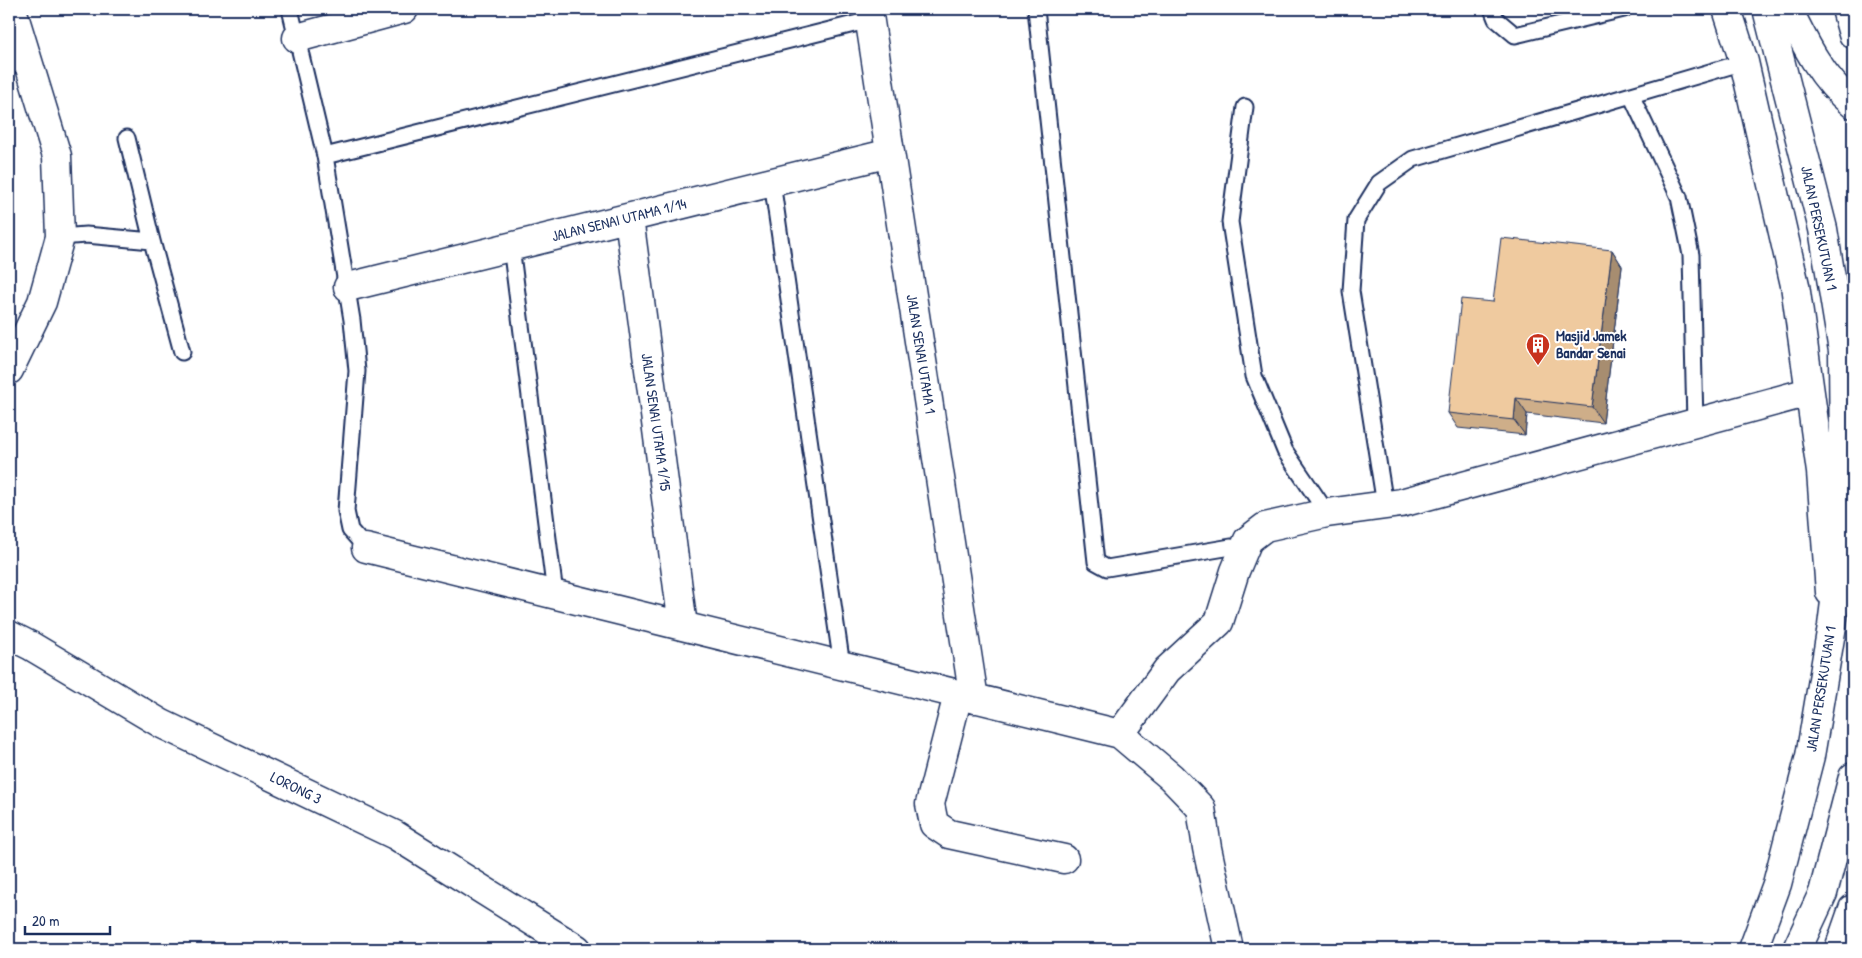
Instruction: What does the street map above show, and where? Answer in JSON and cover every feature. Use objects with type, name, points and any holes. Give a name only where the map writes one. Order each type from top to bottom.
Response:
[{"type":"main road","points":[[9,370],[42,302],[60,238],[57,156],[19,63],[12,9]]},
{"type":"main road","points":[[297,38],[404,9]]},
{"type":"main road","points":[[1728,9],[1744,62],[1795,285],[1821,472],[1832,626]]},
{"type":"main road","name":"JALAN PERSEKUTUAN 1","points":[[1753,949],[1776,884],[1810,756],[1832,626],[1842,546],[1844,463],[1843,351],[1822,229],[1767,9]]},
{"type":"main road","points":[[1788,9],[1809,53],[1840,93],[1853,104]]},
{"type":"main road","points":[[1846,9],[1853,34]]},
{"type":"main road","name":"JALAN SENAI UTAMA 1","points":[[869,14],[966,697]]},
{"type":"main road","name":"JALAN SENAI UTAMA 1/14","points":[[348,287],[890,153]]},
{"type":"main road","name":"JALAN SENAI UTAMA 1/15","points":[[629,218],[683,626]]},
{"type":"main road","points":[[1843,351],[1853,294]]},
{"type":"main road","points":[[1120,734],[1168,670],[1219,622],[1248,540],[1265,527],[1327,513],[1401,503],[1809,392]]},
{"type":"main road","points":[[366,548],[1120,734],[1171,777],[1201,808],[1207,848],[1230,949]]},
{"type":"main road","name":"LORONG 3","points":[[9,635],[31,646],[162,724],[394,835],[577,949]]},
{"type":"main road","points":[[966,697],[930,804],[934,824],[948,834],[1064,859]]},
{"type":"main road","points":[[1798,949],[1823,893],[1853,777]]},
{"type":"main road","points":[[1839,949],[1853,909]]},
{"type":"lane","points":[[290,9],[325,156],[348,287],[357,371],[346,511],[350,530],[366,548]]},
{"type":"lane","points":[[1036,9],[1096,562],[1107,568],[1231,547],[1244,550]]},
{"type":"lane","points":[[1492,9],[1496,19],[1515,35],[1624,9]]},
{"type":"lane","points":[[325,156],[869,14]]},
{"type":"lane","points":[[1385,505],[1351,291],[1356,220],[1379,183],[1413,159],[1744,62]]},
{"type":"lane","points":[[1631,95],[1679,197],[1691,255],[1696,423]]},
{"type":"lane","points":[[1245,107],[1230,222],[1254,376],[1285,451],[1327,513]]},
{"type":"lane","points":[[127,138],[182,352]]},
{"type":"lane","points":[[772,182],[842,666]]},
{"type":"lane","points":[[60,238],[86,235],[152,241]]},
{"type":"lane","points":[[511,246],[555,594]]},
{"type":"building","name":"Masjid Jamek Bandar Senai","points":[[1501,238],[1612,250],[1592,407],[1516,398],[1514,420],[1448,413],[1461,299],[1493,302]]},
{"type":"place","name":"Masjid Jamek Bandar Senai","points":[[1538,366]]}]
